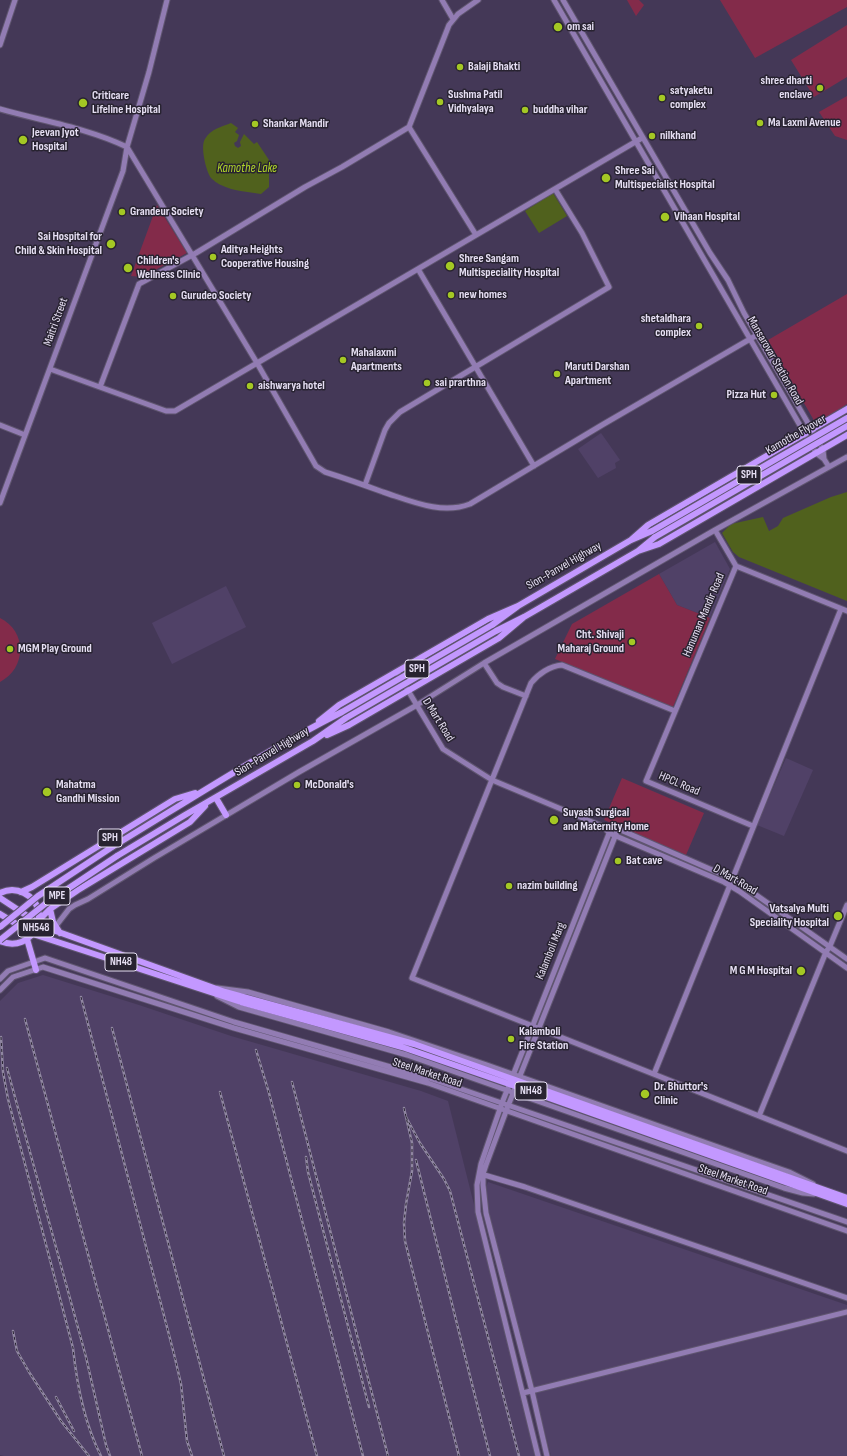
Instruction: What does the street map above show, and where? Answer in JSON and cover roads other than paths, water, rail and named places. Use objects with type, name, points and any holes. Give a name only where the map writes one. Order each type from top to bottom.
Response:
[{"type":"highway","points":[[631,540],[648,525],[847,410]]},
{"type":"highway","name":"Kamothe Flyover","points":[[653,534],[847,418]]},
{"type":"highway","name":"Kamothe Flyover","points":[[653,534],[847,426]]},
{"type":"highway","points":[[638,551],[659,544],[847,435]]},
{"type":"highway","name":"Sion-Panvel Highway","points":[[208,802],[313,741],[346,718],[494,628],[518,606],[631,540],[653,534]]},
{"type":"highway","name":"Sion-Panvel Highway","points":[[202,791],[306,730],[342,712],[494,628],[524,617],[638,551],[653,534]]},
{"type":"highway","points":[[306,730],[338,706],[488,619],[518,606]]},
{"type":"highway","points":[[313,741],[349,724],[499,638],[524,617]]},
{"type":"highway","name":"MPE","points":[[0,927],[38,896],[112,847],[202,791]]},
{"type":"highway","name":"SPH","points":[[22,892],[175,799],[202,791]]},
{"type":"highway","points":[[216,798],[226,815]]},
{"type":"highway","name":"MPE","points":[[0,941],[45,904],[118,856],[208,802]]},
{"type":"highway","name":"SPH","points":[[38,921],[50,909],[78,890],[190,822],[208,802]]},
{"type":"highway","points":[[1,891],[11,890],[22,892]]},
{"type":"highway","name":"NH548","points":[[0,941],[14,944],[27,939],[33,934],[38,921],[38,909],[28,895],[22,892]]},
{"type":"highway","points":[[0,898],[38,921]]},
{"type":"highway","points":[[50,909],[55,927],[60,933]]},
{"type":"highway","points":[[0,914],[33,934]]},
{"type":"highway","name":"NH48","points":[[38,921],[60,933],[241,1002],[402,1047],[513,1083],[817,1191],[847,1204]]},
{"type":"highway","name":"NH48","points":[[33,934],[210,989]]},
{"type":"highway","points":[[27,939],[36,970]]},
{"type":"highway","name":"NH48","points":[[817,1191],[847,1198]]},
{"type":"street","points":[[0,45],[15,0]]},
{"type":"street","name":"Maitri Street","points":[[0,502],[123,171],[127,148],[149,72],[167,0]]},
{"type":"street","points":[[442,0],[453,19]]},
{"type":"street","points":[[100,387],[139,284],[237,229],[305,186],[342,167],[410,127],[449,25],[465,8],[478,0]]},
{"type":"street","name":"Mansarovar Station Road","points":[[554,0],[816,453],[824,459]]},
{"type":"street","name":"Mansarovar Station Road","points":[[562,0],[710,253],[728,280],[744,313],[812,430],[822,450],[824,459]]},
{"type":"street","points":[[589,60],[595,56]]},
{"type":"street","points":[[0,109],[72,128],[115,142],[127,148],[257,363],[316,466],[325,472],[421,504],[456,508],[470,504],[757,335]]},
{"type":"street","points":[[410,127],[476,235]]},
{"type":"street","points":[[50,368],[166,411],[173,412],[642,138]]},
{"type":"street","points":[[364,485],[382,437],[389,423],[394,417],[407,407],[609,287],[582,233],[555,189]]},
{"type":"street","points":[[418,269],[534,466]]},
{"type":"street","points":[[0,425],[25,435]]},
{"type":"street","points":[[55,927],[69,909],[226,815],[417,705],[484,663],[715,530],[847,457]]},
{"type":"street","points":[[824,459],[829,467]]},
{"type":"street","name":"Hanuman Mandir Road","points":[[675,711],[736,566],[715,530]]},
{"type":"street","points":[[736,566],[847,611]]},
{"type":"street","points":[[654,1074],[841,609]]},
{"type":"street","points":[[484,663],[497,683],[526,696]]},
{"type":"street","points":[[675,711],[562,665],[557,665],[536,675],[531,683],[412,978],[847,1152]]},
{"type":"street","name":"D Mart Road","points":[[397,672],[443,749],[492,780],[604,827],[609,833],[729,885],[847,968]]},
{"type":"street","name":"HPCL Road","points":[[675,711],[646,781],[753,826]]},
{"type":"street","name":"D Mart Road","points":[[604,827],[612,826],[732,878],[847,959]]},
{"type":"street","name":"Kalamboli Marg","points":[[513,1083],[532,1026],[612,826]]},
{"type":"street","name":"Kalamboli Marg","points":[[513,1083],[538,1028],[618,829]]},
{"type":"street","points":[[759,1116],[826,952],[830,946],[847,905]]},
{"type":"street","name":"Steel Market Road","points":[[0,979],[8,971],[45,958],[234,1022],[429,1078],[501,1106]]},
{"type":"street","name":"Steel Market Road","points":[[0,990],[13,977],[43,967],[234,1028],[428,1083],[501,1106],[847,1222]]},
{"type":"street","points":[[210,989],[248,992],[388,1032],[513,1083],[769,1165],[807,1180],[817,1191]]},
{"type":"street","points":[[513,1083],[501,1106],[481,1174],[483,1197],[547,1456]]},
{"type":"street","points":[[513,1083],[507,1108],[477,1185],[478,1212],[538,1456]]},
{"type":"street","name":"Steel Market Road","points":[[507,1108],[847,1231]]},
{"type":"street","points":[[481,1174],[525,1187],[847,1298]]},
{"type":"street","points":[[785,1208],[787,1201]]},
{"type":"street","points":[[522,1393],[847,1312]]},
{"type":"water","name":"Kamothe Lake","points":[[231,123],[238,128],[235,132],[239,135],[237,141],[234,143],[235,146],[238,148],[241,146],[240,142],[244,134],[254,144],[257,142],[269,160],[269,187],[261,194],[230,189],[216,182],[209,175],[203,153],[205,139],[213,131]]},
{"type":"water","points":[[553,193],[567,216],[539,233],[525,211]]},
{"type":"water","points":[[847,492],[847,601],[739,557],[733,552],[722,533],[731,524],[763,517],[769,531],[778,526],[783,518],[831,497]]},
{"type":"railway","points":[[81,997],[174,1354],[181,1384],[187,1441],[192,1456]]},
{"type":"railway","points":[[25,1019],[142,1456]]},
{"type":"railway","points":[[112,1028],[224,1456]]},
{"type":"railway","points":[[1,1037],[3,1072],[8,1099],[73,1348],[82,1404],[90,1431],[101,1456]]},
{"type":"railway","points":[[256,1050],[269,1093],[363,1456]]},
{"type":"railway","points":[[7,1068],[86,1357],[106,1445],[110,1456]]},
{"type":"railway","points":[[292,1082],[388,1456]]},
{"type":"railway","points":[[220,1092],[317,1456]]},
{"type":"railway","points":[[404,1108],[412,1143],[412,1171],[404,1223],[405,1241],[459,1456]]},
{"type":"railway","points":[[406,1117],[420,1143],[444,1179],[450,1191],[519,1456]]},
{"type":"railway","points":[[306,1157],[308,1172],[369,1407]]},
{"type":"railway","points":[[416,1160],[490,1456]]},
{"type":"railway","points":[[13,1331],[17,1351],[29,1372],[61,1421],[89,1456]]},
{"type":"railway","points":[[56,1397],[74,1431]]},
{"type":"place","name":"om sai","points":[[558,27]]},
{"type":"place","name":"Balaji Bhakti","points":[[460,67]]},
{"type":"place","name":"shree dharti enclave","points":[[820,88]]},
{"type":"place","name":"satyaketu complex","points":[[662,98]]},
{"type":"place","name":"Sushma Patil Vidhyalaya","points":[[440,102]]},
{"type":"place","name":"Criticare Lifeline Hospital","points":[[83,103]]},
{"type":"place","name":"buddha vihar","points":[[525,110]]},
{"type":"place","name":"Ma Laxmi Avenue","points":[[760,123]]},
{"type":"place","name":"Shankar Mandir","points":[[255,124]]},
{"type":"place","name":"nilkhand","points":[[652,136]]},
{"type":"place","name":"Jeevan Jyot Hospital","points":[[23,140]]},
{"type":"place","name":"Shree Sai Multispecialist Hospital","points":[[606,178]]},
{"type":"place","name":"Grandeur Society","points":[[122,212]]},
{"type":"place","name":"Vihaan Hospital","points":[[665,217]]},
{"type":"place","name":"Sai Hospital for Child & Skin Hospital","points":[[111,244]]},
{"type":"place","name":"Aditya Heights Cooperative Housing","points":[[213,257]]},
{"type":"place","name":"Shree Sangam Multispeciality Hospital","points":[[450,266]]},
{"type":"place","name":"Children's Wellness Clinic","points":[[128,268]]},
{"type":"place","name":"new homes","points":[[451,295]]},
{"type":"place","name":"Gurudeo Society","points":[[173,296]]},
{"type":"place","name":"shetaldhara complex","points":[[699,326]]},
{"type":"place","name":"Mahalaxmi Apartments","points":[[343,360]]},
{"type":"place","name":"Maruti Darshan Apartment","points":[[557,374]]},
{"type":"place","name":"sai prarthna","points":[[427,383]]},
{"type":"place","name":"aishwarya hotel","points":[[250,386]]},
{"type":"place","name":"Pizza Hut","points":[[774,395]]},
{"type":"place","name":"Cht. Shivaji Maharaj Ground","points":[[632,642]]},
{"type":"place","name":"MGM Play Ground","points":[[10,649]]},
{"type":"place","name":"McDonald's","points":[[297,785]]},
{"type":"place","name":"Mahatma Gandhi Mission","points":[[47,792]]},
{"type":"place","name":"Suyash Surgical and Maternity Home","points":[[554,820]]},
{"type":"place","name":"Bat cave","points":[[618,861]]},
{"type":"place","name":"nazim building","points":[[509,886]]},
{"type":"place","name":"Vatsalya Multi Speciality Hospital","points":[[838,916]]},
{"type":"place","name":"M G M Hospital","points":[[801,971]]},
{"type":"place","name":"Kalamboli Fire Station","points":[[511,1039]]},
{"type":"place","name":"Dr. Bhuttor's Clinic","points":[[645,1094]]}]
